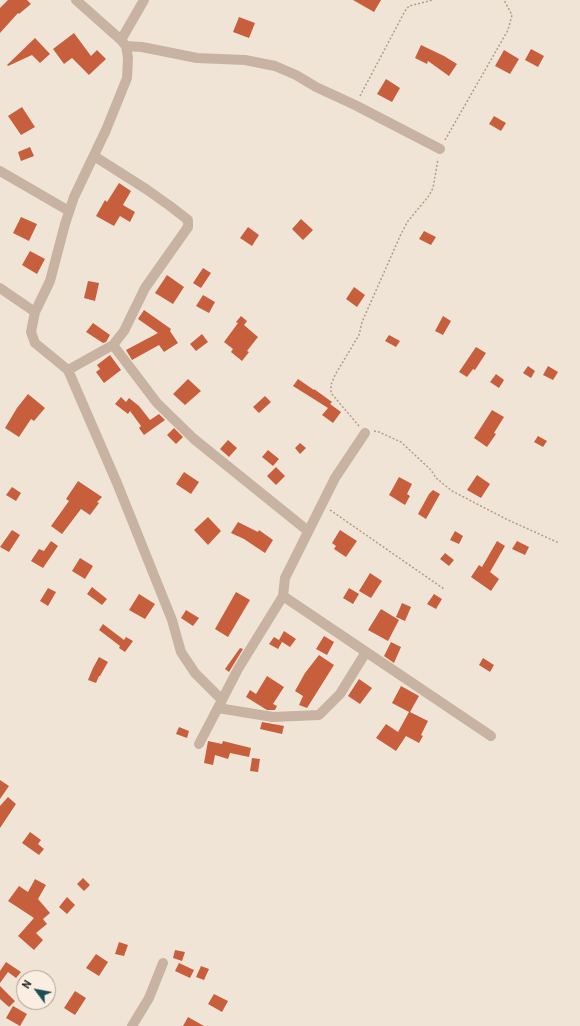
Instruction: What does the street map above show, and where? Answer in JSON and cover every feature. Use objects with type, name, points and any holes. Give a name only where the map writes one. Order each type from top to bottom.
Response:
[{"type":"street","points":[[76,0],[123,43],[128,58],[127,78],[106,130],[74,197],[69,211],[50,281],[34,312],[31,332],[35,343],[68,370],[117,484],[172,620],[181,652],[195,673],[220,704],[274,717],[319,715],[340,694],[366,652]]},
{"type":"street","points":[[123,43],[144,0]]},
{"type":"street","points":[[123,43],[197,58],[245,60],[275,66],[296,75],[316,87],[355,105],[440,149]]},
{"type":"street","points":[[68,370],[113,345],[124,331],[146,288],[188,227],[188,220],[146,189],[94,156]]},
{"type":"street","points":[[0,171],[69,211]]},
{"type":"street","points":[[0,288],[34,312]]},
{"type":"street","points":[[113,345],[157,403],[194,439],[308,532]]},
{"type":"street","points":[[199,744],[238,669],[283,596],[285,578],[335,478],[365,432]]},
{"type":"street","points":[[283,596],[491,736]]},
{"type":"street","points":[[132,1026],[149,998],[163,963]]},
{"type":"path","points":[[355,105],[405,11],[410,6],[434,0]]},
{"type":"path","points":[[504,0],[512,15],[508,30],[440,149],[433,188],[428,197],[408,222],[390,258],[362,322],[359,335],[335,375],[331,385],[331,393],[365,432],[379,432],[401,442],[431,470],[436,478],[452,491],[506,519],[530,528],[559,543]]},
{"type":"path","points":[[322,504],[444,589]]},
{"type":"building","points":[[8,0],[27,0],[31,4],[19,14],[18,13],[0,33],[0,8]]},
{"type":"building","points":[[353,0],[381,0],[374,12]]},
{"type":"building","points":[[239,17],[255,23],[249,38],[233,32]]},
{"type":"building","points":[[74,33],[91,56],[97,50],[106,59],[89,75],[72,58],[64,64],[53,49]]},
{"type":"building","points":[[35,38],[50,54],[40,63],[32,55],[8,66],[7,65]]},
{"type":"building","points":[[421,45],[457,64],[449,76],[428,61],[427,64],[415,58]]},
{"type":"building","points":[[531,49],[544,56],[538,67],[525,60]]},
{"type":"building","points":[[504,50],[519,59],[510,74],[495,66]]},
{"type":"building","points":[[386,79],[400,88],[392,102],[377,94]]},
{"type":"building","points":[[22,107],[35,127],[21,135],[8,116]]},
{"type":"building","points":[[494,116],[506,123],[501,131],[489,124]]},
{"type":"building","points":[[30,147],[34,156],[21,161],[18,152]]},
{"type":"building","points":[[119,183],[131,191],[123,205],[135,212],[130,222],[120,216],[114,226],[96,216],[105,200],[107,202]]},
{"type":"building","points":[[21,217],[37,224],[29,241],[13,233]]},
{"type":"building","points":[[301,219],[313,230],[303,240],[292,229]]},
{"type":"building","points":[[248,227],[259,235],[252,246],[240,238]]},
{"type":"building","points":[[424,231],[436,237],[431,245],[419,239]]},
{"type":"building","points":[[30,251],[45,259],[37,274],[22,265]]},
{"type":"building","points":[[203,268],[211,273],[201,288],[193,283]]},
{"type":"building","points":[[167,275],[184,287],[173,304],[155,293]]},
{"type":"building","points":[[88,281],[99,283],[95,301],[84,298]]},
{"type":"building","points":[[354,287],[365,295],[357,307],[346,299]]},
{"type":"building","points":[[203,295],[215,302],[209,313],[196,306]]},
{"type":"building","points":[[144,310],[171,329],[170,331],[178,343],[164,352],[159,345],[132,360],[126,350],[158,333],[138,319]]},
{"type":"building","points":[[241,316],[247,321],[244,325],[258,337],[247,351],[249,352],[242,361],[231,352],[233,349],[224,342],[238,323],[236,322]]},
{"type":"building","points":[[443,316],[451,321],[443,335],[435,331]]},
{"type":"building","points":[[93,323],[110,335],[106,342],[103,343],[86,332]]},
{"type":"building","points":[[202,334],[208,342],[196,351],[190,344]]},
{"type":"building","points":[[389,335],[400,341],[396,347],[385,341]]},
{"type":"building","points":[[476,347],[486,353],[475,370],[473,369],[467,377],[459,372]]},
{"type":"building","points":[[110,355],[121,370],[104,383],[96,372],[100,369],[97,365]]},
{"type":"building","points":[[528,366],[535,371],[531,378],[523,373]]},
{"type":"building","points":[[548,366],[558,372],[553,380],[543,375]]},
{"type":"building","points":[[496,374],[504,380],[499,388],[490,382]]},
{"type":"building","points":[[188,379],[201,391],[185,405],[173,394]]},
{"type":"building","points":[[298,379],[332,402],[330,404],[341,412],[333,423],[322,415],[328,408],[293,386]]},
{"type":"building","points":[[28,394],[45,408],[34,421],[31,419],[19,437],[5,428],[17,408]]},
{"type":"building","points":[[265,396],[271,402],[259,413],[253,407]]},
{"type":"building","points":[[121,397],[126,402],[129,398],[139,406],[150,420],[159,414],[165,420],[144,435],[139,428],[141,426],[130,411],[128,414],[115,404]]},
{"type":"building","points":[[492,410],[504,417],[494,433],[496,434],[487,447],[474,438]]},
{"type":"building","points":[[174,428],[183,437],[176,444],[167,435]]},
{"type":"building","points":[[538,436],[547,441],[543,447],[534,442]]},
{"type":"building","points":[[228,440],[237,448],[229,457],[220,449]]},
{"type":"building","points":[[300,443],[306,448],[300,454],[295,448]]},
{"type":"building","points":[[268,450],[279,459],[273,466],[262,457]]},
{"type":"building","points":[[276,467],[285,476],[276,485],[267,476]]},
{"type":"building","points":[[184,472],[199,482],[191,494],[176,484]]},
{"type":"building","points":[[477,475],[490,484],[481,498],[467,490]]},
{"type":"building","points":[[399,477],[412,484],[407,494],[410,496],[405,505],[389,495]]},
{"type":"building","points":[[78,481],[102,497],[97,502],[99,503],[90,515],[81,509],[62,534],[51,526],[69,501],[66,499]]},
{"type":"building","points":[[12,487],[21,493],[16,501],[6,495]]},
{"type":"building","points":[[433,490],[440,494],[426,519],[418,514],[429,494]]},
{"type":"building","points":[[208,517],[221,531],[208,545],[194,530]]},
{"type":"building","points":[[238,522],[258,532],[259,530],[273,540],[265,553],[244,539],[231,533]]},
{"type":"building","points":[[12,530],[20,535],[9,552],[0,547]]},
{"type":"building","points":[[340,530],[357,541],[346,557],[334,549],[336,546],[332,543]]},
{"type":"building","points":[[455,531],[463,536],[459,544],[450,540]]},
{"type":"building","points":[[51,541],[58,546],[43,568],[31,561],[39,549],[44,551]]},
{"type":"building","points":[[497,541],[505,546],[490,572],[499,579],[491,591],[471,577],[479,565],[482,567]]},
{"type":"building","points":[[517,541],[529,547],[525,555],[512,549]]},
{"type":"building","points":[[445,553],[454,560],[449,566],[440,559]]},
{"type":"building","points":[[80,558],[93,566],[85,579],[72,571]]},
{"type":"building","points":[[370,573],[382,581],[371,598],[359,591]]},
{"type":"building","points":[[92,587],[107,599],[102,605],[87,594]]},
{"type":"building","points":[[48,588],[56,592],[48,606],[40,601]]},
{"type":"building","points":[[349,588],[359,594],[353,604],[343,598]]},
{"type":"building","points":[[236,592],[250,600],[228,637],[215,629]]},
{"type":"building","points":[[139,594],[155,604],[145,619],[129,610]]},
{"type":"building","points":[[434,594],[442,599],[436,609],[427,604]]},
{"type":"building","points":[[402,603],[411,607],[405,621],[396,617]]},
{"type":"building","points":[[381,609],[399,620],[388,641],[368,630]]},
{"type":"building","points":[[186,610],[199,618],[193,626],[181,618]]},
{"type":"building","points":[[103,624],[124,640],[126,637],[133,641],[125,652],[119,648],[120,646],[99,630]]},
{"type":"building","points":[[284,631],[296,639],[290,647],[279,640]]},
{"type":"building","points":[[324,636],[334,642],[327,655],[316,649]]},
{"type":"building","points":[[274,637],[282,642],[278,649],[269,644]]},
{"type":"building","points":[[391,642],[401,647],[394,663],[384,656]]},
{"type":"building","points":[[240,648],[243,649],[229,672],[225,669]]},
{"type":"building","points":[[319,655],[334,665],[307,708],[299,705],[303,696],[295,691],[305,673]]},
{"type":"building","points":[[99,657],[108,662],[96,683],[88,680]]},
{"type":"building","points":[[483,658],[494,665],[490,672],[479,665]]},
{"type":"building","points":[[267,676],[284,687],[273,704],[277,706],[275,710],[267,710],[246,697],[250,690],[256,694]]},
{"type":"building","points":[[359,679],[372,688],[360,704],[348,696]]},
{"type":"building","points":[[401,686],[419,696],[410,712],[428,721],[419,743],[406,736],[396,751],[376,738],[386,724],[398,732],[409,712],[392,703]]},
{"type":"building","points":[[262,722],[284,726],[282,734],[260,729]]},
{"type":"building","points":[[179,727],[189,731],[187,738],[176,734]]},
{"type":"building","points":[[208,741],[222,744],[223,741],[251,748],[249,757],[230,753],[228,759],[215,755],[213,765],[204,763]]},
{"type":"building","points":[[252,758],[260,759],[258,772],[250,771]]},
{"type":"building","points":[[0,780],[9,786],[0,799]]},
{"type":"building","points":[[8,797],[16,804],[0,828],[0,806]]},
{"type":"building","points":[[30,832],[41,840],[38,844],[44,849],[39,855],[22,843]]},
{"type":"building","points":[[83,878],[90,885],[84,891],[77,884]]},
{"type":"building","points":[[35,879],[46,885],[38,899],[50,913],[43,919],[47,924],[36,933],[43,940],[34,950],[18,936],[34,918],[8,901],[19,886],[28,892]]},
{"type":"building","points":[[67,897],[75,905],[67,914],[59,907]]},
{"type":"building","points":[[119,942],[128,945],[124,956],[115,954]]},
{"type":"building","points":[[175,950],[185,952],[182,961],[173,958]]},
{"type":"building","points":[[96,954],[108,962],[99,976],[86,968]]},
{"type":"building","points":[[6,962],[18,970],[16,970],[16,978],[8,972],[0,983],[0,971]]},
{"type":"building","points":[[179,963],[194,970],[190,978],[175,971]]},
{"type":"building","points":[[201,966],[209,969],[204,980],[196,977]]},
{"type":"building","points":[[0,986],[15,1001],[9,1007],[0,999]]},
{"type":"building","points":[[75,991],[86,998],[75,1015],[64,1008]]},
{"type":"building","points":[[214,994],[228,1001],[222,1012],[208,1004]]},
{"type":"building","points":[[13,1006],[16,1008],[16,1010],[20,1010],[27,1014],[20,1026],[6,1018]]},
{"type":"building","points":[[188,1017],[204,1026],[183,1026]]}]
